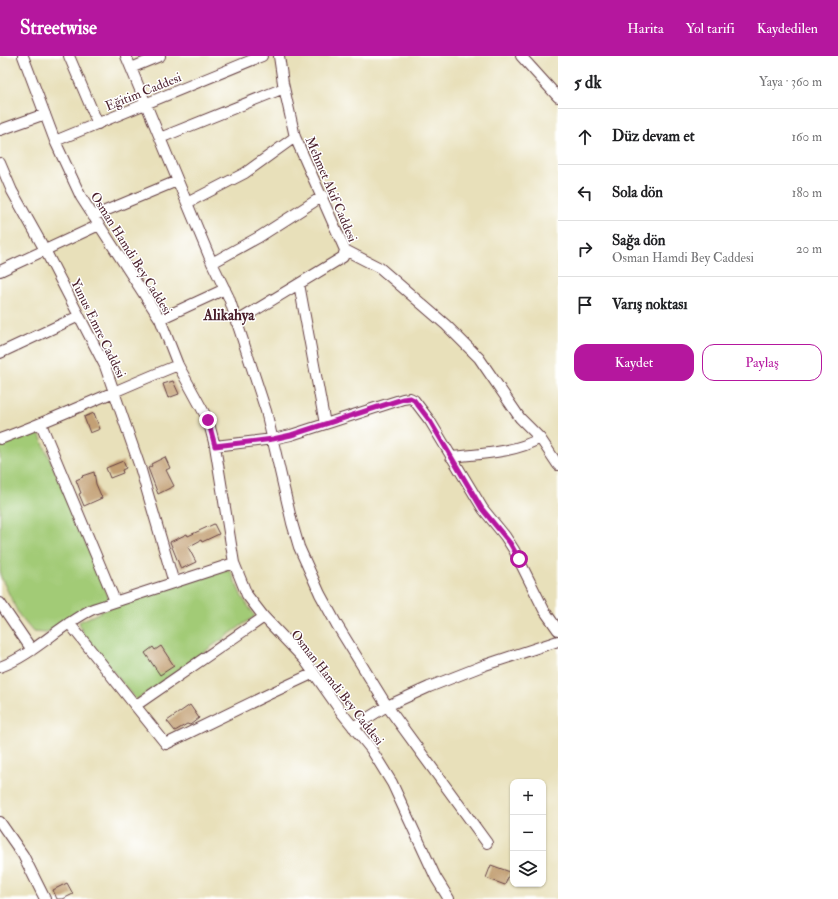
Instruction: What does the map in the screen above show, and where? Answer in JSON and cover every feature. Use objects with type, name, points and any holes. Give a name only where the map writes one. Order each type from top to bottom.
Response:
[{"type":"street","name":"Osman Hamdi Bey Caddesi","points":[[23,56],[55,141],[81,197],[160,319],[178,365],[208,420],[215,446],[234,563],[247,595],[264,617],[304,659],[342,713],[371,749],[388,776],[436,878],[449,899]]},
{"type":"street","points":[[69,56],[98,124]]},
{"type":"street","points":[[126,56],[177,181],[212,263],[225,289],[266,411],[292,523],[306,564],[337,625],[387,706],[487,843]]},
{"type":"street","points":[[131,68],[160,56]]},
{"type":"street","name":"Eğitim Caddesi","points":[[55,141],[262,56]]},
{"type":"street","name":"Mehmet Akif Caddesi","points":[[236,322],[343,257],[345,250],[323,196],[296,137],[284,88],[279,56]]},
{"type":"street","points":[[521,56],[558,97]]},
{"type":"street","points":[[160,138],[284,88]]},
{"type":"street","points":[[0,130],[45,114]]},
{"type":"street","points":[[187,203],[245,173],[296,137]]},
{"type":"street","name":"Yunus Emre Caddesi","points":[[0,163],[4,182],[12,191],[45,250],[102,359],[142,473],[174,583]]},
{"type":"street","points":[[0,271],[45,250],[96,221],[177,181]]},
{"type":"street","points":[[212,263],[259,237],[323,196]]},
{"type":"street","points":[[345,250],[380,268],[446,325],[479,358],[520,418],[540,438],[558,465]]},
{"type":"street","points":[[299,284],[325,424]]},
{"type":"street","points":[[160,319],[225,289]]},
{"type":"street","points":[[0,353],[79,316]]},
{"type":"street","points":[[0,439],[41,424],[114,390],[178,365]]},
{"type":"street","points":[[215,446],[273,439],[291,435],[371,411],[403,399],[410,398],[414,400],[421,408],[482,509],[510,543],[544,610],[558,630]]},
{"type":"street","points":[[41,424],[115,601]]},
{"type":"street","points":[[451,457],[516,448],[529,444],[540,438]]},
{"type":"street","points":[[0,667],[15,661],[84,614],[115,601],[234,563]]},
{"type":"street","points":[[0,603],[32,650]]},
{"type":"street","points":[[135,706],[264,617]]},
{"type":"street","points":[[69,623],[166,744],[314,673]]},
{"type":"street","points":[[353,727],[387,706],[428,687],[485,665],[558,641]]},
{"type":"street","points":[[0,822],[23,855],[45,899]]},
{"type":"green space","points":[[38,431],[109,600],[90,605],[82,609],[46,633],[33,632],[19,615],[0,575],[0,445]]},
{"type":"green space","points":[[226,570],[231,572],[242,597],[255,616],[136,700],[83,633],[79,622],[107,609]]},
{"type":"building","points":[[173,381],[179,394],[168,398],[163,384]]},
{"type":"building","points":[[94,413],[100,429],[90,433],[84,417]]},
{"type":"building","points":[[165,457],[170,468],[166,470],[174,486],[158,494],[148,468],[152,466],[151,464]]},
{"type":"building","points":[[123,461],[126,468],[122,470],[123,473],[110,478],[106,468]]},
{"type":"building","points":[[94,472],[96,484],[102,498],[84,506],[79,494],[81,493],[76,480],[83,477],[82,476]]},
{"type":"building","points":[[214,524],[219,534],[202,542],[201,540],[188,547],[196,562],[181,569],[170,542],[187,534],[188,536]]},
{"type":"building","points":[[161,646],[174,666],[160,675],[145,653],[153,647],[155,650]]},
{"type":"building","points":[[190,705],[199,718],[190,725],[187,724],[175,731],[167,721]]},
{"type":"building","points":[[491,865],[510,872],[505,885],[486,878]]},
{"type":"building","points":[[67,883],[73,894],[63,899],[57,899],[53,890]]},
{"type":"district","name":"Alikahya","points":[[229,315]]},
{"type":"route","points":[[208,420],[215,446],[273,439],[291,435],[410,398],[417,403],[430,421],[482,509],[505,536],[519,559]]}]
